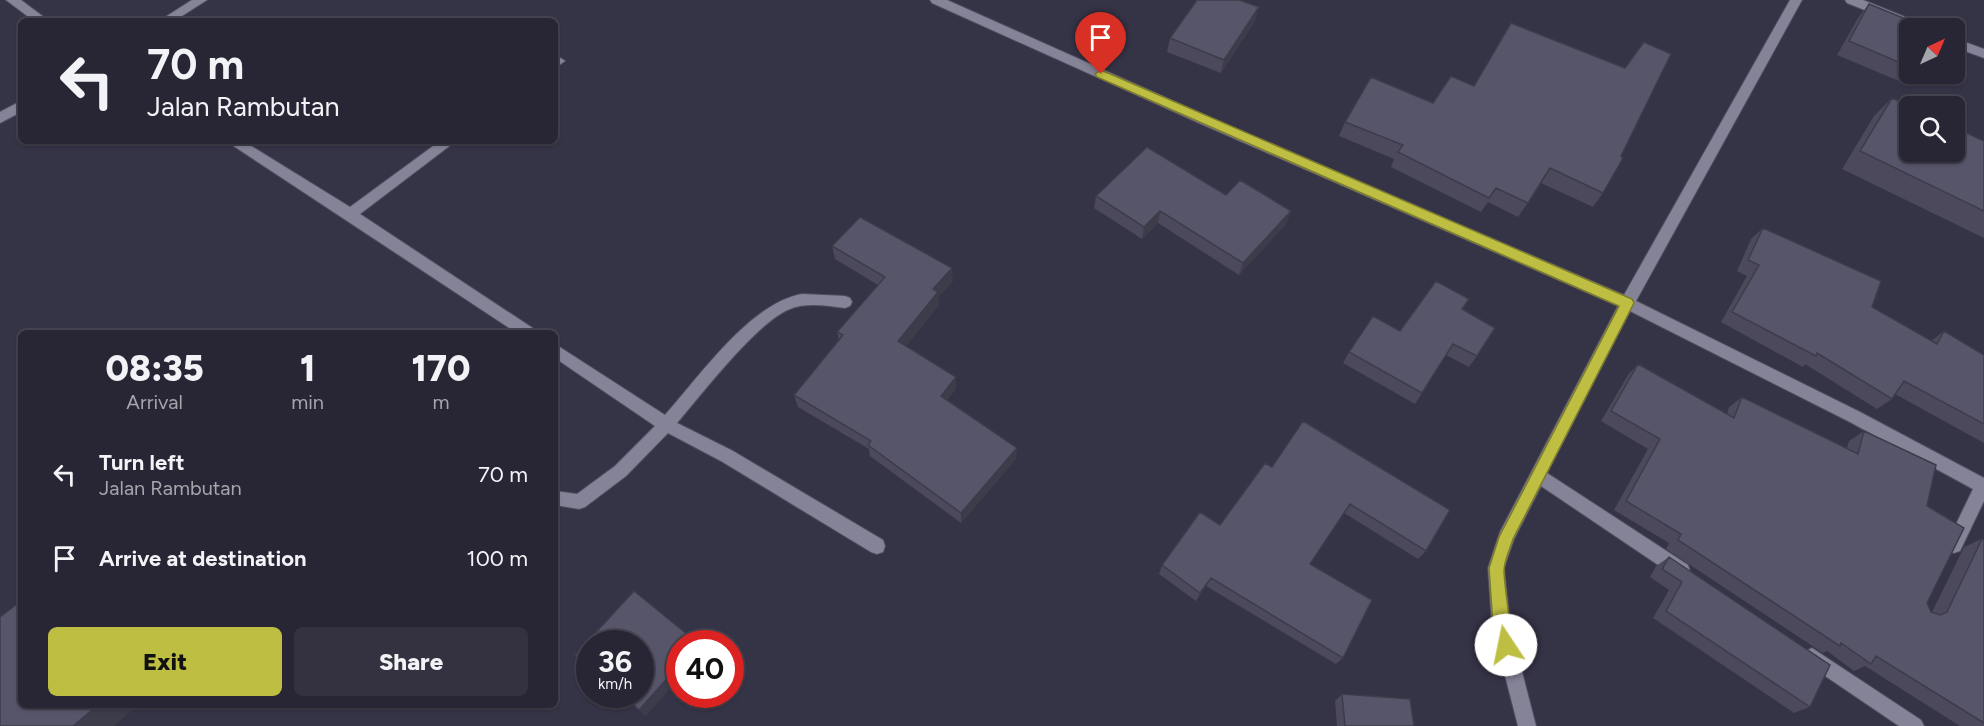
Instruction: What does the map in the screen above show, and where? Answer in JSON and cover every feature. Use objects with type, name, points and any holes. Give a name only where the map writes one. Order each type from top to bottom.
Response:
[{"type":"street","points":[[12,0],[39,18]]},
{"type":"street","points":[[170,18],[201,0]]},
{"type":"street","points":[[936,0],[1204,120],[1627,303],[1855,417],[1984,486],[1947,560]]},
{"type":"street","points":[[1527,726],[1501,625],[1496,568],[1506,537],[1540,477],[1627,303],[1796,0]]},
{"type":"street","points":[[1851,0],[1899,19]]},
{"type":"street","points":[[1965,46],[1984,54]]},
{"type":"street","points":[[0,118],[18,107]]},
{"type":"street","points":[[238,144],[350,214],[524,330]]},
{"type":"street","points":[[350,214],[445,144]]},
{"type":"street","points":[[558,498],[579,502],[593,494],[665,424],[709,373],[778,308],[804,299],[845,302]]},
{"type":"street","points":[[558,353],[665,424],[727,456],[877,546]]},
{"type":"street","points":[[1540,477],[1697,581]]},
{"type":"street","points":[[1800,649],[1915,726]]},
{"type":"building","points":[[1197,0],[1239,0],[1259,7],[1224,60],[1170,38]]},
{"type":"building","points":[[1869,4],[1903,18],[1899,18],[1899,62],[1849,41]]},
{"type":"building","points":[[1511,23],[1625,68],[1644,42],[1671,54],[1621,156],[1623,158],[1603,193],[1550,168],[1528,203],[1496,188],[1489,198],[1398,152],[1403,145],[1345,122],[1371,77],[1433,103],[1451,76],[1474,86]]},
{"type":"building","points":[[1892,98],[1899,101],[1899,162],[1965,162],[1965,132],[1984,141],[1984,211],[1860,151]]},
{"type":"building","points":[[1147,147],[1226,195],[1240,180],[1291,211],[1243,263],[1160,211],[1144,227],[1096,196]]},
{"type":"building","points":[[860,217],[952,268],[933,289],[938,292],[898,341],[956,377],[941,396],[1017,448],[961,513],[868,445],[871,441],[794,395],[843,335],[837,332],[885,277],[832,246]]},
{"type":"building","points":[[1763,228],[1881,281],[1872,307],[1937,344],[1944,331],[1984,355],[1984,424],[1904,381],[1892,399],[1817,353],[1816,356],[1732,312],[1759,265],[1748,260]]},
{"type":"building","points":[[1436,281],[1469,299],[1462,309],[1495,328],[1477,356],[1453,344],[1422,393],[1349,352],[1373,316],[1400,331]]},
{"type":"building","points":[[1638,364],[1734,418],[1742,397],[1858,454],[1864,431],[1936,465],[1927,506],[1964,528],[1927,603],[1931,612],[1940,615],[1947,612],[1982,539],[1984,540],[1984,723],[1876,656],[1871,664],[1841,643],[1840,646],[1678,540],[1681,534],[1626,501],[1660,439],[1611,411]]},
{"type":"building","points":[[1303,421],[1450,510],[1426,551],[1350,504],[1310,564],[1372,600],[1343,658],[1211,578],[1200,593],[1162,565],[1200,512],[1220,525],[1265,463],[1272,467]]},
{"type":"building","points":[[1669,557],[1830,665],[1810,707],[1666,611],[1682,582],[1662,569]]},
{"type":"building","points":[[634,591],[682,630],[666,630],[666,680],[654,693],[654,630],[598,630]]},
{"type":"building","points":[[18,603],[18,708],[94,708],[73,726],[0,726],[0,617]]},
{"type":"building","points":[[1342,694],[1410,699],[1414,726],[1345,726]]},
{"type":"route","points":[[1101,74],[1627,303],[1540,477],[1506,537],[1496,568],[1501,625],[1506,645]]}]
